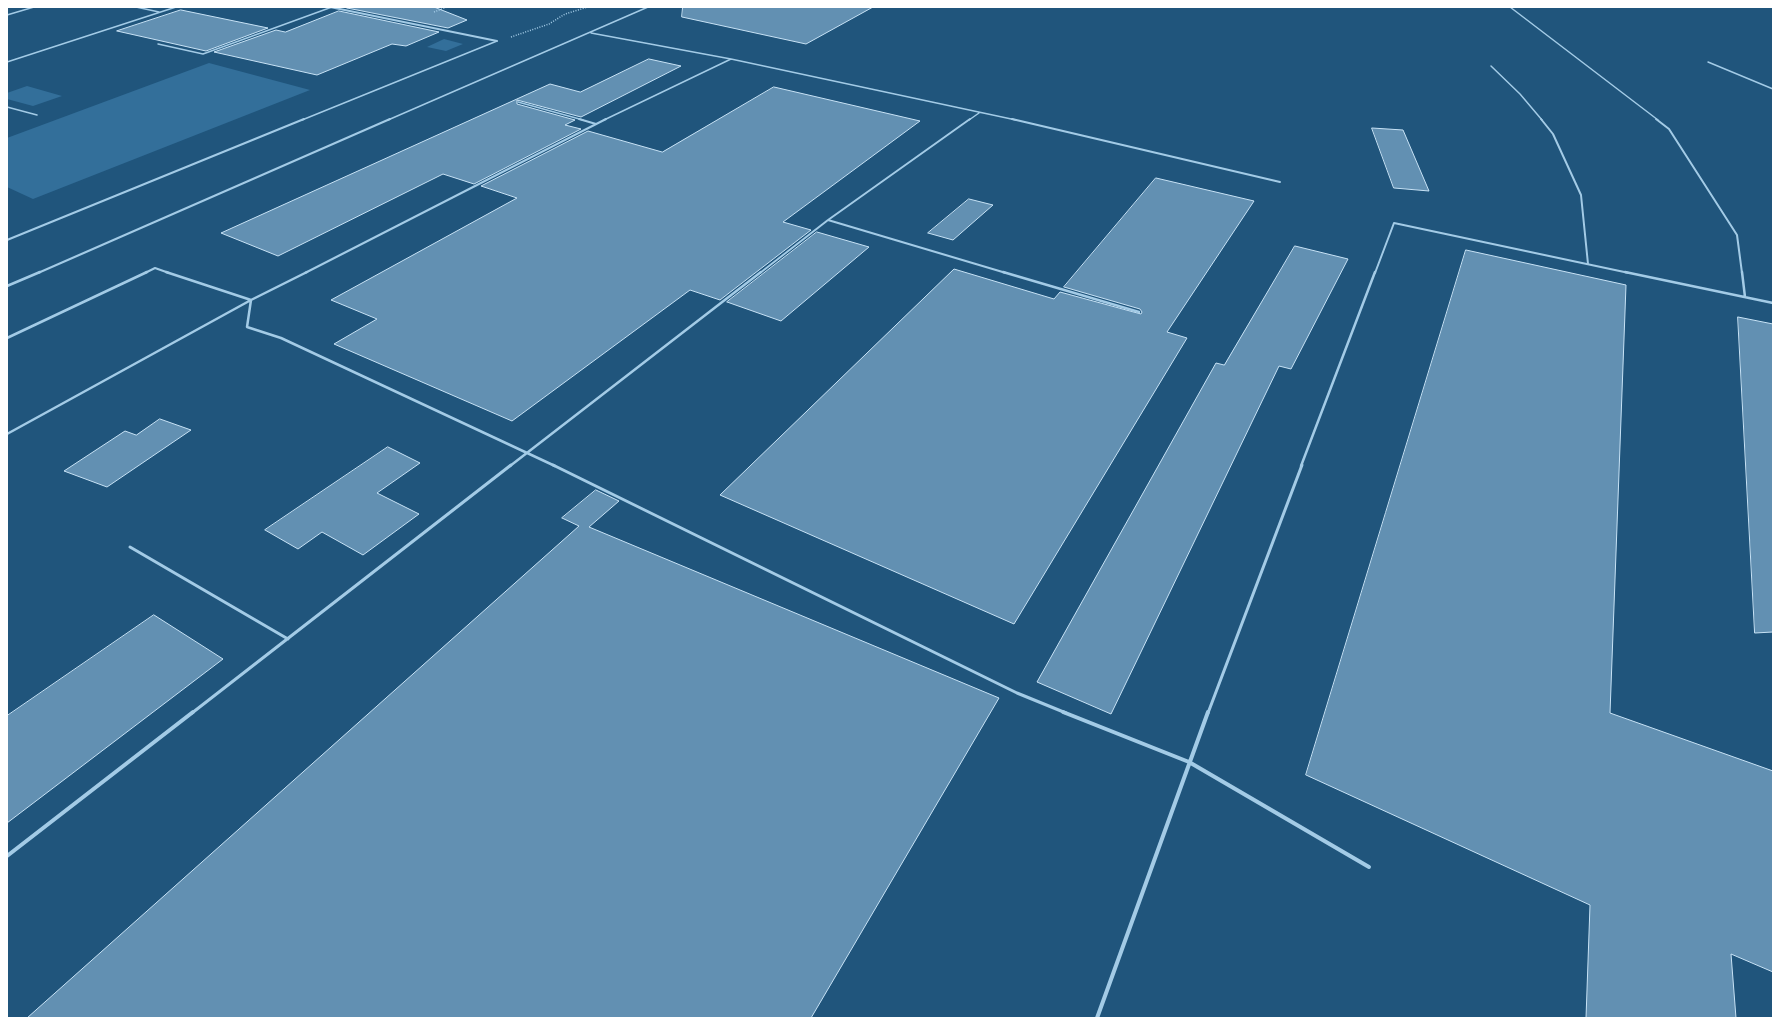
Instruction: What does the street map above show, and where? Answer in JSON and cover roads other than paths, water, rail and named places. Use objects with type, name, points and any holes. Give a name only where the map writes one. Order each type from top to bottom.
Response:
[{"type":"street","points":[[331,7],[497,41]]},
{"type":"lane","points":[[7,15],[34,7]]},
{"type":"lane","points":[[136,7],[161,12]]},
{"type":"lane","points":[[7,62],[176,7]]},
{"type":"lane","points":[[158,44],[203,54],[331,7]]},
{"type":"lane","points":[[7,286],[648,7]]},
{"type":"lane","points":[[1510,7],[1669,129],[1737,236],[1745,297]]},
{"type":"lane","points":[[591,33],[731,59],[979,114],[1015,120],[1280,182]]},
{"type":"lane","points":[[7,240],[497,41]]},
{"type":"lane","points":[[7,434],[251,300],[596,124],[731,59]]},
{"type":"lane","points":[[1708,62],[1773,89]]},
{"type":"lane","points":[[1490,66],[1520,94],[1553,134],[1581,195],[1588,264]]},
{"type":"lane","points":[[518,102],[596,124]]},
{"type":"lane","points":[[7,107],[37,115]]},
{"type":"lane","points":[[7,856],[828,220],[979,114]]},
{"type":"lane","points":[[828,220],[1139,312]]},
{"type":"lane","points":[[1097,1018],[1188,762],[1394,223],[1773,303]]},
{"type":"lane","points":[[7,338],[155,268],[251,300]]},
{"type":"lane","points":[[251,300],[247,327],[281,338],[528,453],[1017,693],[1188,762],[1368,867]]},
{"type":"lane","points":[[130,547],[288,639]]}]
